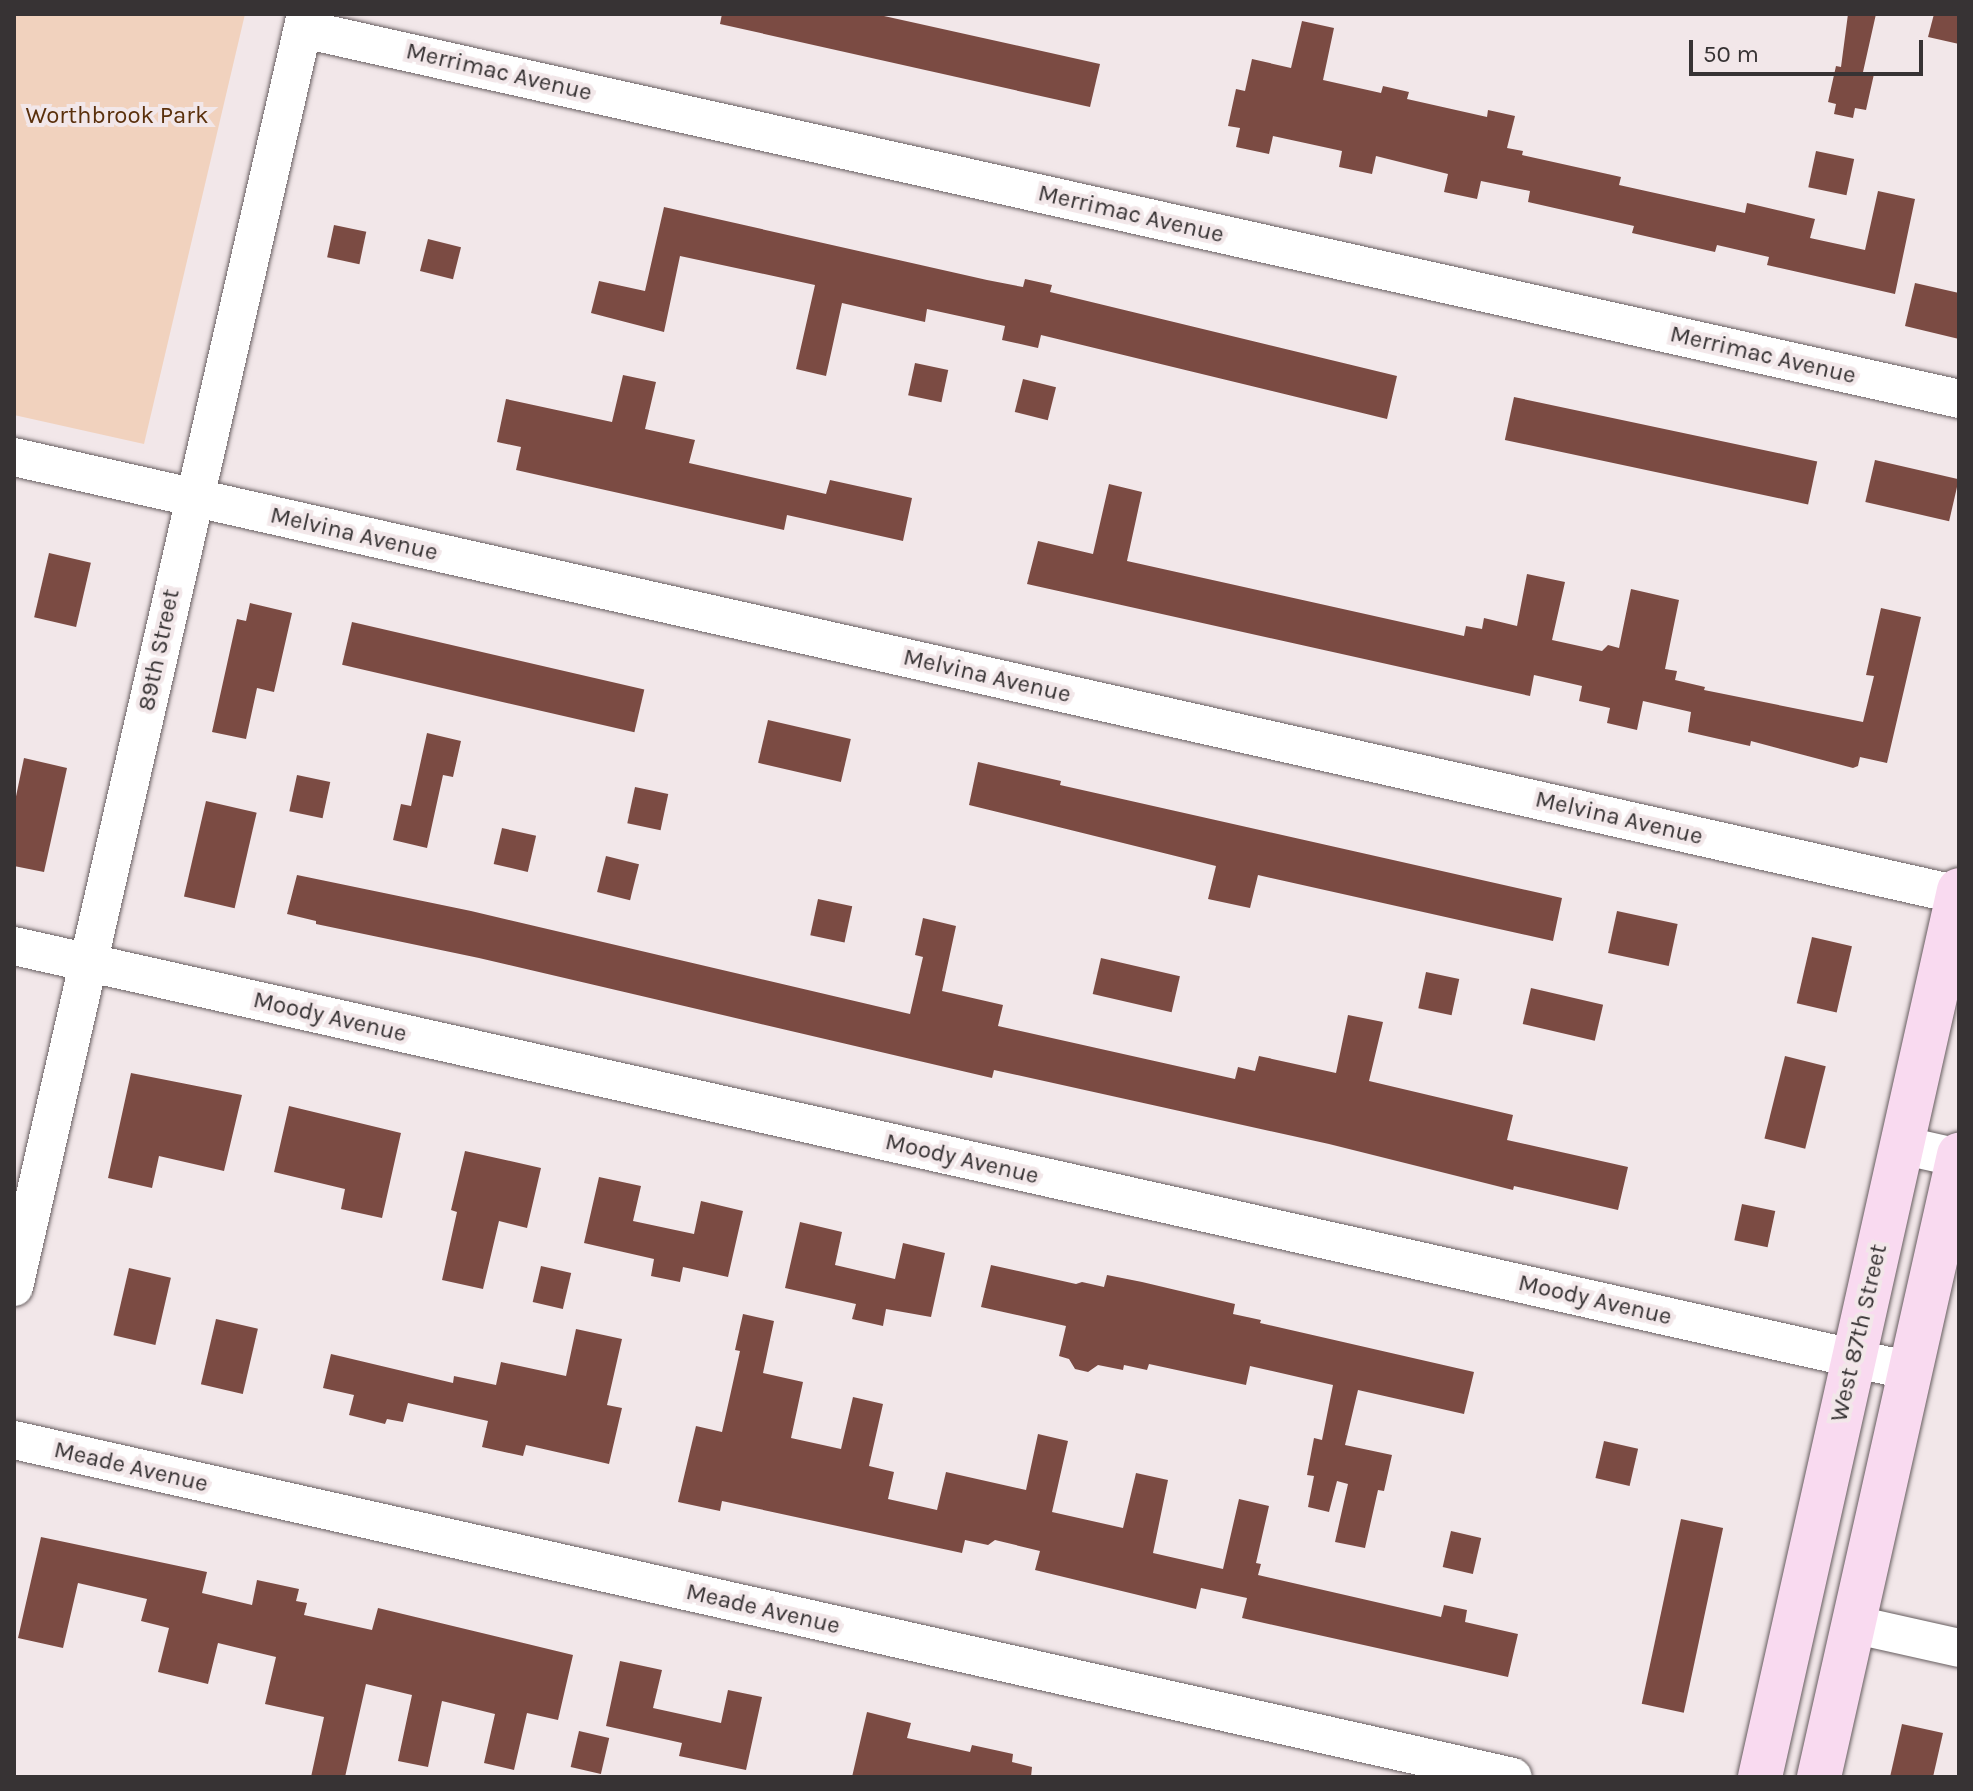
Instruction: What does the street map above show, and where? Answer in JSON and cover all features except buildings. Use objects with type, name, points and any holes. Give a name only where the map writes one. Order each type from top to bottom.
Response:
[{"type":"main road","name":"West 87th Street","points":[[1760,1777],[1959,893]]},
{"type":"main road","points":[[1819,1777],[1959,1157]]},
{"type":"street","name":"Merrimac Avenue","points":[[305,21],[1959,399]]},
{"type":"street","name":"89th Street","points":[[14,1287],[305,21]]},
{"type":"street","name":"Melvina Avenue","points":[[14,457],[1959,893]]},
{"type":"street","name":"Moody Avenue","points":[[14,946],[1911,1371]]},
{"type":"street","points":[[1901,1145],[1959,1157]]},
{"type":"street","name":"Meade Avenue","points":[[14,1440],[1513,1777]]},
{"type":"street","points":[[1852,1624],[1959,1648]]},
{"type":"green space","name":"Worthbrook Park","points":[[14,14],[245,14],[144,444],[14,415]]}]
